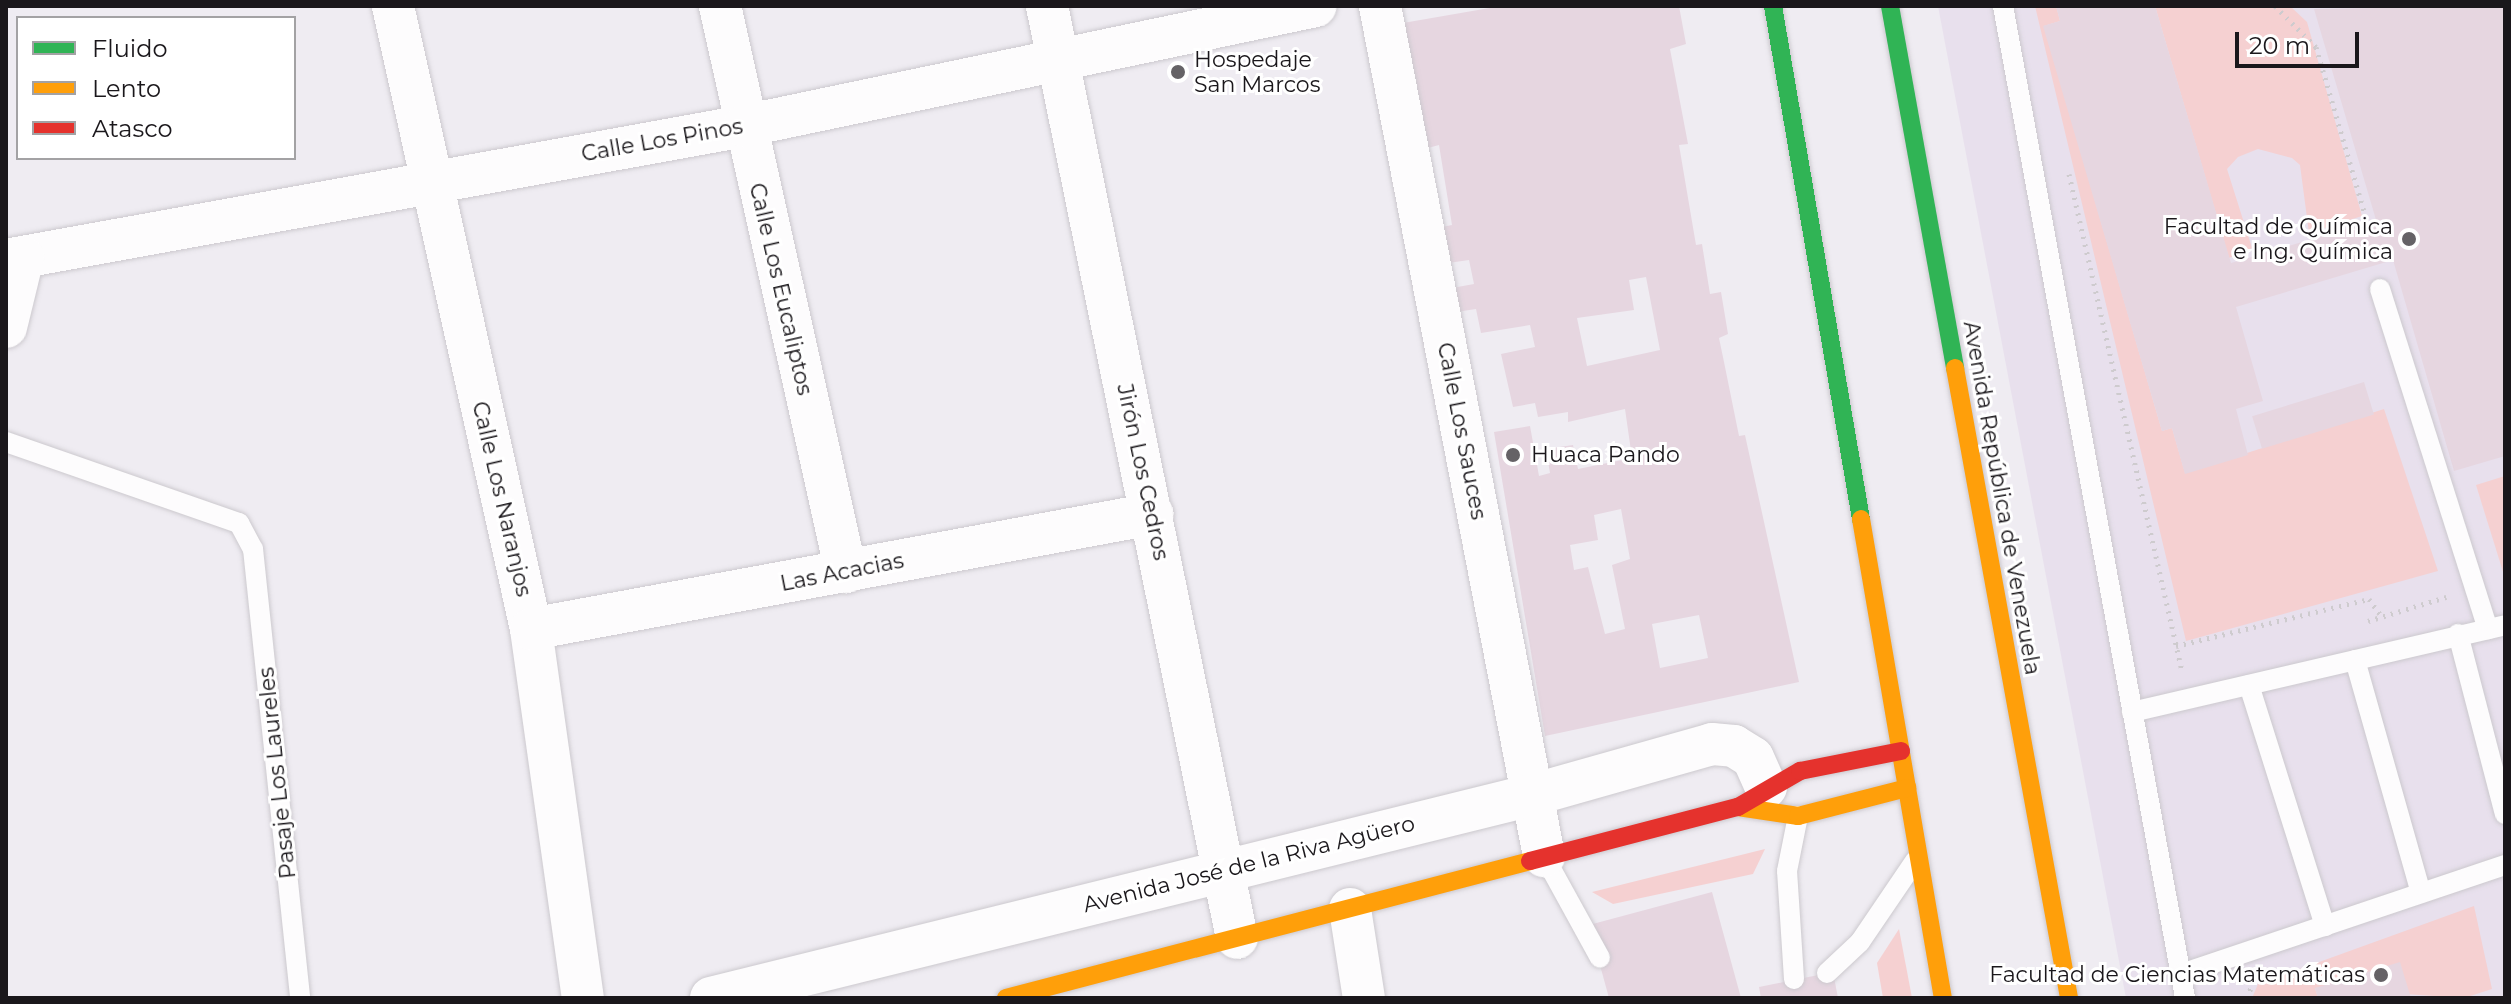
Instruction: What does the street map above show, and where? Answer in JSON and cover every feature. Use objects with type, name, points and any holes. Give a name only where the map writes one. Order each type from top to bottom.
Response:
[{"type":"main road","points":[[1773,6],[1943,998]]},
{"type":"main road","name":"Avenida República de Venezuela","points":[[1890,6],[2069,998]]},
{"type":"main road","points":[[1006,998],[1350,909],[1752,797],[1800,771],[1901,751]]},
{"type":"main road","points":[[1752,797],[1798,816],[1907,788]]},
{"type":"main road","points":[[1924,880],[1961,983]]},
{"type":"street","name":"Calle Los Naranjos","points":[[393,6],[531,629],[583,998]]},
{"type":"street","name":"Calle Los Eucaliptos","points":[[720,6],[744,126],[846,572]]},
{"type":"street","name":"Jirón Los Cedros","points":[[1047,6],[1226,869],[1237,938]]},
{"type":"street","name":"Calle Los Pinos","points":[[14,259],[431,180],[744,126],[1316,6]]},
{"type":"street","name":"Calle Los Sauces","points":[[1380,6],[1544,856]]},
{"type":"street","points":[[6,327],[14,259]]},
{"type":"street","name":"Las Acacias","points":[[531,629],[1152,514]]},
{"type":"street","name":"Avenida José de la Riva Agüero","points":[[711,998],[1532,795],[1712,744],[1734,746],[1753,758],[1752,797]]},
{"type":"street","points":[[1350,909],[1364,998]]},
{"type":"lane","points":[[2003,6],[2185,998]]},
{"type":"lane","points":[[2132,712],[2496,627],[2380,289]]},
{"type":"lane","name":"Pasaje Los Laureles","points":[[6,442],[239,523],[253,549],[300,998]]},
{"type":"lane","points":[[2458,634],[2505,814]]},
{"type":"lane","points":[[2355,660],[2421,893]]},
{"type":"lane","points":[[2249,685],[2325,926]]},
{"type":"lane","points":[[1794,979],[1787,871],[1798,816]]},
{"type":"lane","points":[[1827,973],[1860,942],[1920,854]]},
{"type":"lane","points":[[1544,856],[1600,958]]},
{"type":"lane","points":[[2181,974],[2505,865]]},
{"type":"path","points":[[2275,6],[2316,47],[2365,215]]},
{"type":"path","points":[[2065,158],[2182,672]]},
{"type":"path","points":[[2176,646],[2369,599],[2382,617]]},
{"type":"shaded area","points":[[1938,6],[2505,6],[2505,998],[2126,998]]},
{"type":"shaded area","points":[[2035,6],[2056,6],[2060,21],[2044,26],[2162,431],[2172,428],[2185,473],[2384,409],[2438,571],[2186,641]]},
{"type":"shaded area","points":[[2155,6],[2290,6],[2307,22],[2362,216],[2309,233],[2300,165],[2292,158],[2258,149],[2238,157],[2227,169],[2252,248],[2229,258]]},
{"type":"shaded area","points":[[2505,476],[2505,574],[2504,575],[2476,485]]},
{"type":"shaded area","points":[[1765,849],[1753,874],[1613,904],[1592,892]]},
{"type":"shaded area","points":[[2474,906],[2492,989],[2464,998],[2315,988],[2318,998],[2252,998],[2258,984]]},
{"type":"shaded area","points":[[1899,929],[1912,998],[1883,998],[1877,963]]},
{"type":"building","points":[[1501,6],[1679,6],[1686,44],[1670,49],[1688,144],[1679,145],[1696,245],[1702,244],[1710,294],[1721,292],[1728,334],[1719,338],[1739,436],[1745,435],[1799,682],[1545,736],[1494,432],[1530,426],[1539,476],[1550,473],[1546,449],[1573,445],[1578,469],[1632,458],[1625,409],[1568,422],[1568,412],[1538,417],[1535,403],[1513,407],[1501,354],[1535,347],[1530,325],[1481,333],[1476,309],[1456,312],[1452,288],[1474,284],[1469,260],[1448,263],[1442,227],[1452,225],[1439,145],[1428,148],[1403,23]],"holes":[[[1646,277],[1660,350],[1587,366],[1577,318],[1634,310],[1629,280]],[[1621,509],[1630,559],[1612,565],[1625,629],[1605,634],[1588,567],[1574,570],[1570,545],[1598,540],[1594,515]],[[1699,615],[1708,658],[1660,668],[1652,624]]]},
{"type":"building","name":"Facultad de Química e Ing. Química","points":[[2056,6],[2155,6],[2231,263],[2376,220],[2314,9],[2504,6],[2505,456],[2454,471],[2393,260],[2236,307],[2263,401],[2236,409],[2248,455],[2185,474],[2172,428],[2162,431],[2043,26],[2060,21]]},
{"type":"building","points":[[2364,382],[2374,415],[2262,449],[2252,416]]},
{"type":"building","points":[[1712,892],[1741,998],[1609,998],[1589,925]]},
{"type":"building","name":"Facultad de Ciencias Matemáticas","points":[[2400,962],[2411,998],[2318,998],[2315,988]]},
{"type":"building","points":[[1833,972],[1838,998],[1761,998],[1759,987]]},
{"type":"traffic: fast","points":[[1773,6],[1861,519]]},
{"type":"traffic: fast","points":[[1890,6],[1955,368]]},
{"type":"traffic: slow","points":[[1955,368],[2069,998]]},
{"type":"traffic: slow","points":[[1861,519],[1943,998]]},
{"type":"traffic: slow","points":[[1738,807],[1798,816],[1907,788]]},
{"type":"traffic: slow","points":[[1006,998],[1530,861]]},
{"type":"traffic: jam","points":[[1530,861],[1738,807],[1800,771],[1901,751]]},
{"type":"place","name":"Hospedaje San Marcos","points":[[1178,72]]},
{"type":"place","name":"Facultad de Química e Ing. Química","points":[[2409,239]]},
{"type":"place","name":"Huaca Pando","points":[[1513,455]]},
{"type":"place","name":"Facultad de Ciencias Matemáticas","points":[[2381,975]]}]
